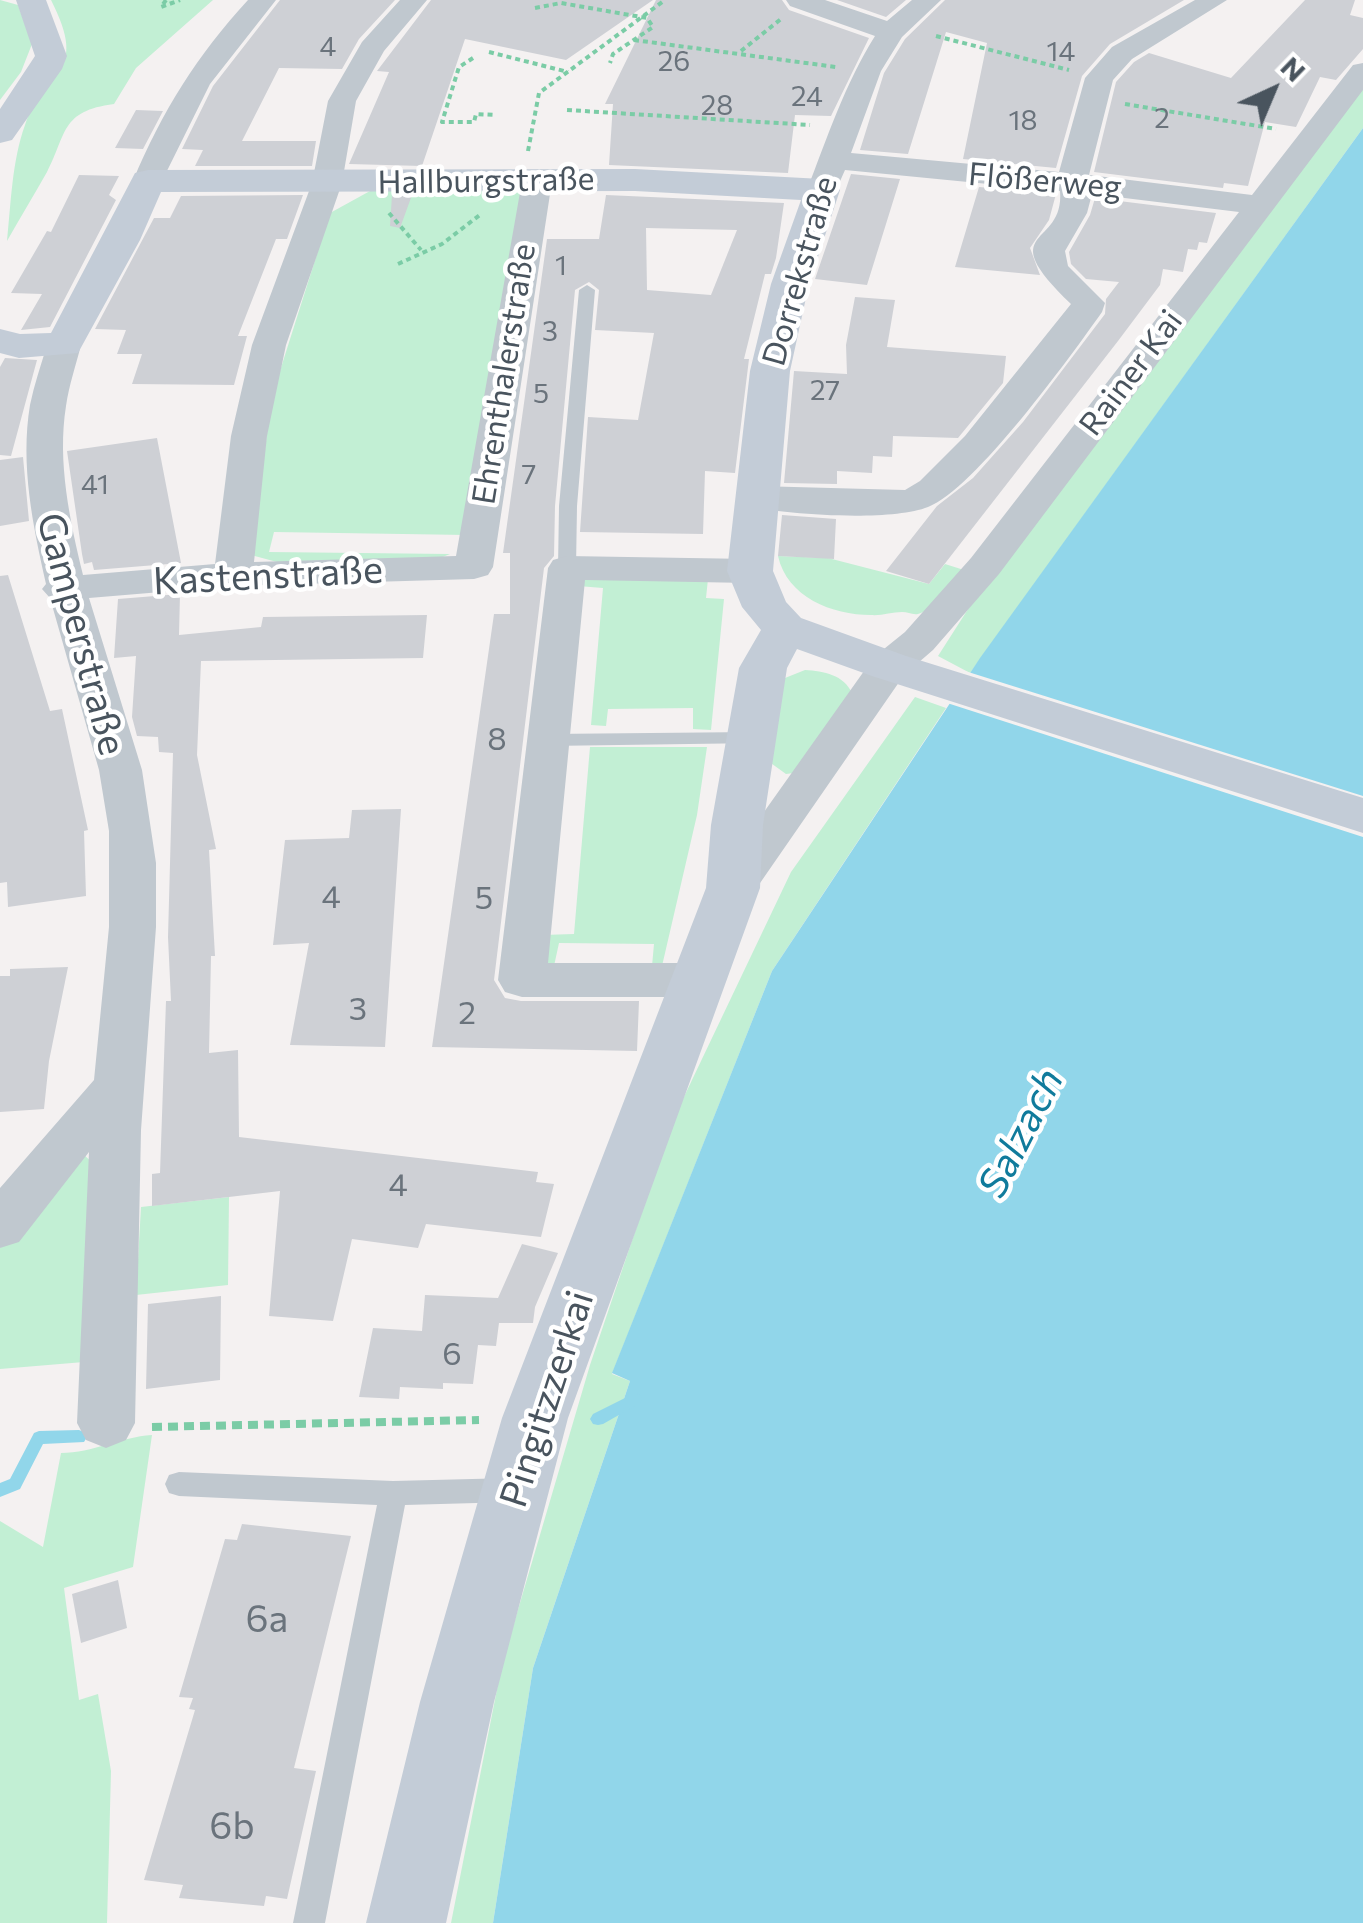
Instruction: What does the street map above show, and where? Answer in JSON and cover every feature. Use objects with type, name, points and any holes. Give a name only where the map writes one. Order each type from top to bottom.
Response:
[{"type":"street","points":[[0,133],[46,69],[51,56],[30,0]]},
{"type":"street","name":"Gamperstraße","points":[[106,1423],[118,1086],[135,912],[131,828],[101,706],[48,536],[40,425],[49,378],[122,240],[178,111],[234,30],[263,0]]},
{"type":"street","points":[[232,574],[249,436],[269,345],[327,183],[342,101],[379,38],[414,0]]},
{"type":"street","name":"Dorrekstraße","points":[[750,571],[778,325],[827,175],[867,71],[894,29],[928,0]]},
{"type":"street","points":[[756,498],[902,503],[932,492],[974,447],[1088,303],[1051,266],[1049,256],[1053,238],[1076,206],[1078,192],[1072,182],[1097,88],[1122,52],[1214,0]]},
{"type":"street","points":[[803,2],[894,29]]},
{"type":"street","name":"Rainer Kai","points":[[733,888],[889,666],[918,641],[985,566],[1363,71]]},
{"type":"street","name":"Hallburgstraße","points":[[148,181],[367,183],[532,170],[700,182],[827,175]]},
{"type":"street","name":"Ehrenthalerstraße","points":[[474,567],[532,170]]},
{"type":"street","name":"Flößerweg","points":[[827,175],[1072,182],[1258,205]]},
{"type":"street","points":[[0,341],[18,346],[64,345]]},
{"type":"street","name":"Kastenstraße","points":[[62,589],[232,574],[474,567]]},
{"type":"street","points":[[696,980],[522,980],[568,568],[750,571],[764,607],[785,628],[889,666],[1363,816]]},
{"type":"street","name":"Pingitzzerkai","points":[[406,1923],[456,1702],[536,1418],[733,888],[737,825],[763,668],[785,628]]},
{"type":"street","points":[[0,1227],[42,1171],[118,1086]]},
{"type":"lane","points":[[568,568],[568,506],[588,290]]},
{"type":"lane","points":[[548,740],[753,738]]},
{"type":"lane","points":[[179,1484],[393,1493],[515,1490]]},
{"type":"lane","points":[[308,1923],[393,1493]]},
{"type":"path","points":[[166,0],[161,7],[180,0]]},
{"type":"path","points":[[532,170],[539,93],[665,0]]},
{"type":"path","points":[[722,52],[724,48],[745,51],[784,17],[792,16],[803,2]]},
{"type":"path","points":[[535,8],[561,3],[644,17],[654,27],[613,54],[610,63]]},
{"type":"path","points":[[894,29],[1097,88],[1314,135]]},
{"type":"path","points":[[634,40],[867,71]]},
{"type":"path","points":[[489,52],[568,72]]},
{"type":"path","points":[[473,58],[458,67],[442,122],[474,122],[476,114],[495,115]]},
{"type":"path","points":[[567,110],[844,127]]},
{"type":"path","points":[[367,183],[372,196],[421,250]]},
{"type":"path","points":[[398,264],[421,250],[446,242],[464,223],[488,211]]},
{"type":"path","points":[[106,1423],[124,1428],[536,1418]]},
{"type":"green space","points":[[0,0],[18,5],[32,44],[21,72],[0,100]]},
{"type":"green space","points":[[51,0],[213,0],[136,68],[114,104],[84,112],[68,126],[47,172],[7,241],[15,168],[25,125],[65,58],[62,25]]},
{"type":"green space","points":[[1363,83],[1363,128],[970,673],[938,656],[979,592]]},
{"type":"green space","points":[[370,191],[520,191],[523,198],[467,535],[274,532],[269,552],[450,554],[440,558],[277,562],[251,555],[272,396],[330,213]]},
{"type":"green space","points":[[778,556],[828,558],[929,584],[945,564],[964,570],[936,601],[918,614],[856,614],[827,607],[801,593],[791,583]]},
{"type":"green space","points":[[580,576],[708,579],[706,598],[724,599],[711,730],[693,729],[693,708],[608,709],[606,726],[591,725],[603,588],[578,586]]},
{"type":"green space","points":[[805,670],[833,675],[852,693],[801,772],[786,774],[768,761],[785,678]]},
{"type":"green space","points":[[915,697],[946,708],[772,971],[612,1374],[630,1381],[533,1668],[493,1923],[451,1923],[502,1664],[590,1365],[672,1122],[791,872]]},
{"type":"green space","points":[[590,747],[707,747],[697,815],[662,966],[652,966],[654,944],[559,943],[554,966],[538,965],[543,935],[574,934]]},
{"type":"green space","points":[[84,1155],[94,1164],[84,1362],[0,1369],[0,1248],[65,1163]]},
{"type":"green space","points":[[229,1197],[228,1285],[136,1295],[141,1207]]},
{"type":"green space","points":[[152,1435],[133,1567],[64,1588],[79,1700],[98,1694],[111,1771],[107,1923],[0,1923],[0,1521],[43,1547],[61,1453]]},
{"type":"water","name":"Salzach","points":[[1363,128],[1363,1923],[493,1923],[533,1668],[630,1381],[612,1373],[772,971],[980,658]]},
{"type":"pier","points":[[965,671],[1363,796],[1363,837],[944,702]]},
{"type":"building","points":[[280,0],[395,0],[359,39],[342,69],[279,68],[242,141],[316,141],[312,166],[195,166],[203,150],[182,149],[213,86]]},
{"type":"building","points":[[431,0],[653,0],[566,60],[465,39],[422,166],[349,164],[389,72],[377,71]]},
{"type":"building","points":[[656,0],[782,0],[789,10],[869,38],[831,116],[795,115],[788,173],[609,165],[613,104],[605,104]]},
{"type":"building","points":[[837,0],[906,0],[886,17]]},
{"type":"building","points":[[945,0],[1184,0],[1110,44],[1082,76],[1056,168],[963,159],[987,43],[946,32],[908,154],[860,150],[884,73],[905,39]]},
{"type":"building","points":[[1305,0],[1355,0],[1350,15],[1363,18],[1363,49],[1336,80],[1320,77],[1296,127],[1265,122],[1248,186],[1224,183],[1223,188],[1094,172],[1116,82],[1134,62],[1149,53],[1231,78]]},
{"type":"building","points":[[136,110],[163,111],[143,149],[115,148]]},
{"type":"building","points":[[851,174],[900,179],[867,285],[815,279]]},
{"type":"building","points":[[79,175],[119,176],[109,195],[116,200],[50,327],[21,330],[42,294],[11,293],[47,231],[51,232]]},
{"type":"building","points":[[979,187],[1056,194],[1049,220],[1030,248],[1040,275],[955,267]]},
{"type":"building","points":[[303,195],[287,239],[276,239],[238,336],[247,336],[234,385],[132,384],[142,354],[117,354],[126,330],[95,329],[154,218],[170,218],[181,196]]},
{"type":"building","points":[[392,195],[412,195],[400,228],[390,226]]},
{"type":"building","points":[[606,195],[784,203],[776,258],[771,274],[765,274],[744,359],[749,359],[735,473],[705,471],[703,534],[580,532],[588,417],[638,420],[654,333],[595,330],[599,290],[589,282],[575,290],[554,556],[544,568],[494,980],[505,998],[521,1001],[639,1001],[637,1051],[432,1047],[494,614],[510,614],[510,553],[503,553],[547,239],[599,239]],"holes":[[[646,228],[737,230],[711,295],[647,290]]]},
{"type":"building","points":[[1095,198],[1216,213],[1207,243],[1199,242],[1197,250],[1188,249],[1183,272],[1163,269],[1160,285],[929,584],[886,571],[937,506],[973,478],[1023,422],[1105,314],[1106,299],[1119,282],[1086,279],[1071,264],[1069,252]]},
{"type":"building","points":[[855,297],[895,300],[887,347],[1006,356],[1003,383],[958,438],[893,436],[892,457],[873,456],[872,473],[837,471],[837,484],[784,483],[794,371],[847,374],[846,345]]},
{"type":"building","points":[[5,358],[37,360],[11,456],[0,455],[0,367]]},
{"type":"building","points":[[157,438],[181,563],[94,570],[92,562],[84,564],[67,451]]},
{"type":"building","points":[[23,457],[29,521],[0,526],[0,460]]},
{"type":"building","points":[[782,515],[836,519],[834,559],[778,556]]},
{"type":"building","points":[[8,575],[50,711],[62,709],[88,830],[84,831],[86,896],[8,907],[7,882],[0,883],[0,576]]},
{"type":"building","points":[[180,594],[179,635],[261,627],[263,617],[427,615],[423,658],[201,661],[197,755],[216,849],[209,850],[215,956],[211,956],[209,1053],[238,1050],[239,1137],[538,1172],[536,1182],[554,1184],[541,1237],[426,1224],[418,1248],[352,1239],[333,1321],[269,1316],[280,1191],[152,1206],[152,1174],[160,1173],[166,1001],[171,1001],[168,937],[173,753],[159,752],[158,737],[137,736],[132,717],[136,656],[114,658],[118,599]]},
{"type":"building","points":[[401,809],[385,1047],[290,1045],[309,943],[273,945],[285,840],[349,838],[352,810]]},
{"type":"building","points":[[68,967],[49,1061],[44,1109],[0,1112],[0,976],[10,976],[10,969]]},
{"type":"building","points":[[522,1244],[558,1253],[535,1307],[533,1323],[499,1323],[496,1346],[478,1345],[473,1384],[443,1383],[443,1389],[400,1387],[399,1399],[359,1397],[373,1328],[422,1331],[425,1295],[498,1298]]},
{"type":"building","points":[[221,1296],[220,1380],[146,1389],[148,1304]]},
{"type":"building","points":[[242,1524],[351,1536],[294,1768],[316,1771],[287,1899],[266,1896],[264,1906],[179,1898],[183,1885],[144,1880],[195,1710],[189,1709],[193,1698],[179,1697],[225,1539],[237,1540]]},
{"type":"building","points":[[118,1580],[127,1628],[81,1643],[72,1594]]},
{"type":"waterway","points":[[598,1419],[635,1399]]},
{"type":"waterway","points":[[0,1490],[15,1484],[39,1438],[79,1437]]}]
